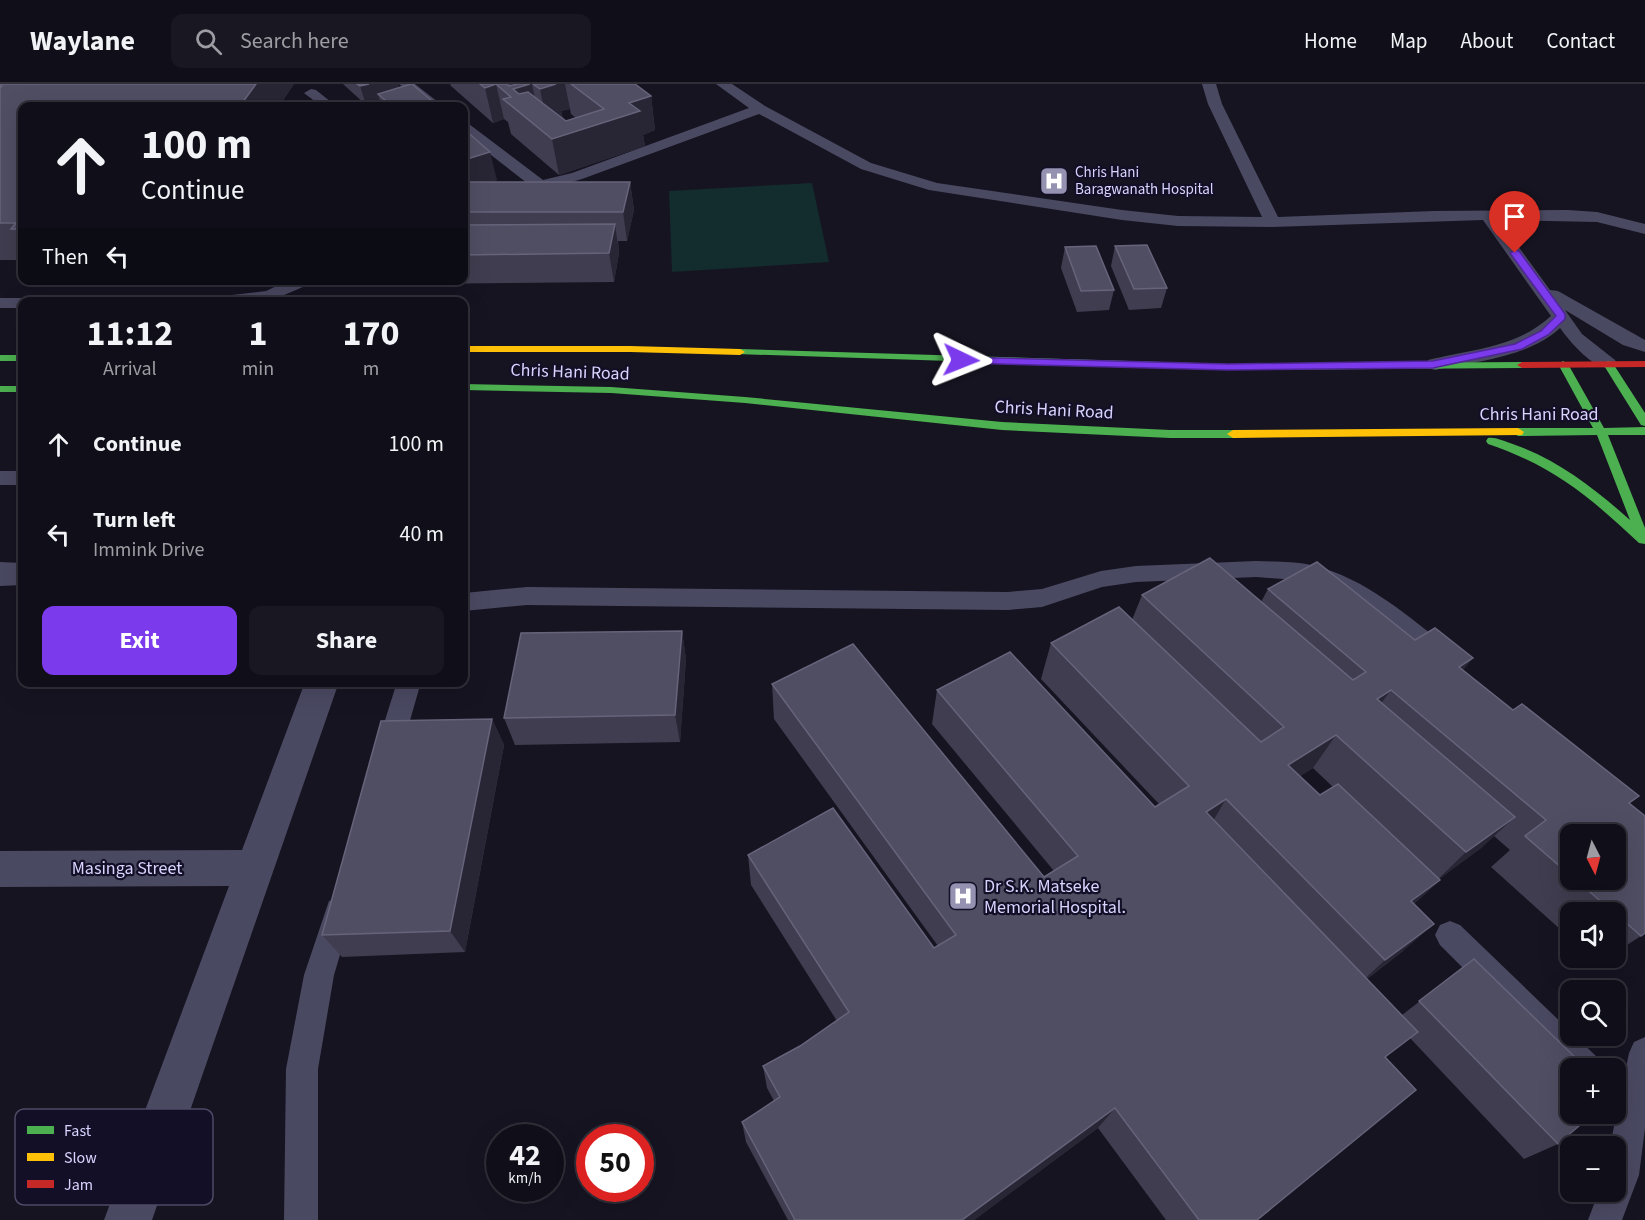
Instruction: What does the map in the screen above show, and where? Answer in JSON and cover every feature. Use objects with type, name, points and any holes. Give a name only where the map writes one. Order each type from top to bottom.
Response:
[{"type":"main road","name":"Chris Hani Road","points":[[468,349],[630,349],[1228,367],[1645,364]]},
{"type":"main road","points":[[0,358],[18,358]]},
{"type":"main road","points":[[1563,364],[1601,432],[1644,542]]},
{"type":"main road","points":[[1608,364],[1645,422]]},
{"type":"main road","name":"Chris Hani Road","points":[[468,387],[611,390],[745,400],[1002,426],[1147,433],[1645,431]]},
{"type":"main road","points":[[0,389],[18,389]]},
{"type":"main road","points":[[1440,431],[1515,447],[1553,465],[1580,481],[1644,542]]},
{"type":"street","points":[[0,574],[18,574]]},
{"type":"street","points":[[168,1109],[320,687]]},
{"type":"street","name":"Masinga Street","points":[[0,869],[254,868]]},
{"type":"street","points":[[128,1220],[133,1205]]},
{"type":"lane","points":[[406,84],[431,102]]},
{"type":"lane","points":[[723,84],[760,109],[866,166],[935,187],[1152,219],[1199,222],[1568,215],[1597,217],[1645,229]]},
{"type":"lane","points":[[1209,84],[1215,104],[1272,222]]},
{"type":"lane","points":[[311,93],[323,102]]},
{"type":"lane","points":[[468,195],[540,186],[577,176],[760,109]]},
{"type":"lane","points":[[468,131],[540,186]]},
{"type":"lane","points":[[1488,216],[1576,338],[1608,364]]},
{"type":"lane","points":[[261,297],[270,296],[293,285]]},
{"type":"lane","points":[[1542,290],[1630,341],[1645,346]]},
{"type":"lane","points":[[0,303],[18,303]]},
{"type":"lane","points":[[1433,365],[1518,347],[1545,333],[1562,316]]},
{"type":"lane","points":[[1563,364],[1576,338]]},
{"type":"lane","points":[[0,478],[18,478]]},
{"type":"lane","points":[[468,602],[527,596],[1008,601],[1042,598],[1101,579],[1136,574],[1267,570],[1309,573],[1337,581],[1372,601],[1463,673]]},
{"type":"lane","points":[[381,772],[407,687]]},
{"type":"lane","points":[[301,1220],[302,1069],[320,975],[347,885]]},
{"type":"lane","points":[[1450,935],[1576,1058]]},
{"type":"lane","points":[[1626,1100],[1645,1053]]},
{"type":"lane","points":[[1605,1220],[1622,1175],[1623,1124]]},
{"type":"green space","points":[[812,183],[829,262],[672,272],[669,191]]},
{"type":"building","points":[[0,84],[256,84],[243,102],[18,102],[18,229],[11,229],[16,223],[0,223],[0,88],[2,86]]},
{"type":"building","points":[[412,84],[433,102],[387,102],[378,94]]},
{"type":"building","points":[[480,84],[496,84],[485,88]]},
{"type":"building","points":[[496,84],[509,86],[530,84],[513,89],[519,94],[528,92],[566,121],[604,109],[571,84],[635,84],[651,96],[629,103],[640,111],[552,139],[503,99],[511,97]]},
{"type":"building","points":[[533,84],[556,84],[540,89]]},
{"type":"building","points":[[468,133],[490,152],[468,159]]},
{"type":"building","points":[[468,182],[630,182],[623,212],[468,212]]},
{"type":"building","points":[[615,224],[609,253],[468,255],[468,225]]},
{"type":"building","points":[[1147,245],[1167,288],[1134,289],[1115,246]]},
{"type":"building","points":[[1096,246],[1114,290],[1081,291],[1065,247]]},
{"type":"building","points":[[1210,558],[1353,680],[1366,672],[1268,589],[1317,562],[1415,640],[1435,628],[1473,658],[1459,667],[1513,710],[1522,704],[1639,796],[1629,803],[1645,816],[1645,933],[1641,936],[1626,923],[1626,902],[1601,902],[1588,890],[1626,890],[1626,824],[1560,824],[1560,866],[1525,836],[1546,820],[1391,690],[1377,699],[1515,817],[1466,852],[1336,735],[1288,765],[1320,795],[1338,784],[1440,880],[1411,901],[1434,924],[1385,960],[1226,799],[1206,812],[1418,1032],[1385,1057],[1416,1090],[1257,1220],[1199,1220],[1115,1108],[962,1220],[795,1220],[742,1122],[780,1097],[763,1066],[800,1046],[849,1012],[748,855],[833,808],[934,948],[956,935],[772,684],[853,644],[1044,877],[1078,856],[937,690],[1010,652],[1155,807],[1189,786],[1051,643],[1119,607],[1261,742],[1284,727],[1142,595]]},
{"type":"building","points":[[682,631],[675,715],[504,718],[521,633]]},
{"type":"building","points":[[492,719],[450,931],[322,935],[381,721]]},
{"type":"building","points":[[1474,959],[1560,1043],[1560,1046],[1563,1046],[1576,1058],[1560,1058],[1560,1124],[1581,1124],[1567,1136],[1560,1136],[1558,1144],[1419,1001]]},
{"type":"traffic: fast","points":[[740,352],[1228,367],[1522,365]]},
{"type":"traffic: fast","points":[[0,358],[18,358]]},
{"type":"traffic: fast","points":[[1563,364],[1601,432],[1641,533]]},
{"type":"traffic: fast","points":[[1608,364],[1645,422]]},
{"type":"traffic: fast","points":[[468,387],[611,390],[745,400],[1002,426],[1170,434],[1233,434]]},
{"type":"traffic: fast","points":[[0,389],[18,389]]},
{"type":"traffic: fast","points":[[1518,432],[1645,431]]},
{"type":"traffic: fast","points":[[1492,441],[1537,458],[1574,480],[1643,540]]},
{"type":"traffic: slow","points":[[468,349],[740,352]]},
{"type":"traffic: slow","points":[[1233,434],[1518,432]]},
{"type":"traffic: jam","points":[[1522,365],[1645,364]]},
{"type":"place","name":"Chris Hani Baragwanath Hospital","points":[[1054,181]]},
{"type":"place","name":"Dr S.K. Matseke Memorial Hospital.","points":[[963,896]]},
{"type":"route","points":[[961,360],[1228,367],[1433,365],[1518,347],[1545,333],[1562,316],[1515,253]]}]
